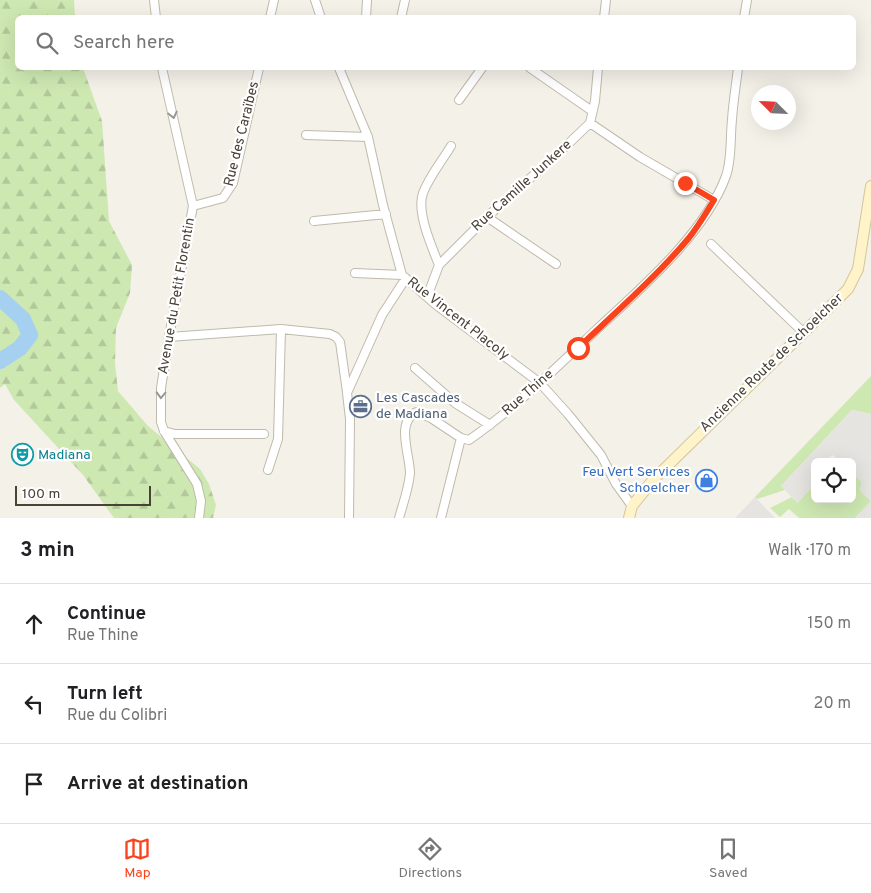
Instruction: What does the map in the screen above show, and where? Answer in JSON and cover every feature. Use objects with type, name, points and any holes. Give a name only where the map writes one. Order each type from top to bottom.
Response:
[{"type":"main road","name":"Ancienne Route de Schoelcher","points":[[628,518],[632,506],[660,473],[848,289],[858,269],[867,243],[871,186]]},
{"type":"street","points":[[154,0],[156,15]]},
{"type":"street","points":[[271,15],[274,0]]},
{"type":"street","points":[[315,0],[320,15]]},
{"type":"street","points":[[366,15],[368,0]]},
{"type":"street","points":[[402,15],[405,0]]},
{"type":"street","points":[[604,15],[606,0]]},
{"type":"street","points":[[744,15],[746,0]]},
{"type":"street","name":"Avenue du Petit Florentin","points":[[162,70],[193,206],[161,388],[161,422],[164,432],[196,484],[201,501],[199,518]]},
{"type":"street","name":"Rue des Caraïbes","points":[[193,206],[223,198],[232,183],[259,70]]},
{"type":"street","name":"Rue Vincent Placoly","points":[[340,70],[368,137],[386,214],[404,276],[428,297],[540,383],[568,414],[600,455],[616,484],[632,506]]},
{"type":"street","points":[[459,100],[481,70]]},
{"type":"street","points":[[533,70],[592,111]]},
{"type":"street","points":[[598,70],[590,123],[640,157],[714,200]]},
{"type":"street","name":"Rue Thine","points":[[461,438],[469,440],[540,383],[628,301],[688,239],[714,200],[728,168],[738,70]]},
{"type":"street","name":"Rue Camille Junkere","points":[[428,297],[439,265],[487,217],[590,123]]},
{"type":"street","points":[[306,135],[368,137]]},
{"type":"street","points":[[439,265],[430,244],[421,204],[429,181],[451,146]]},
{"type":"street","points":[[314,221],[386,214]]},
{"type":"street","points":[[487,217],[556,264]]},
{"type":"street","points":[[711,244],[803,332]]},
{"type":"street","points":[[348,393],[382,315],[404,276],[355,273]]},
{"type":"street","points":[[169,337],[281,330],[330,334],[336,337],[340,342],[350,419],[349,518]]},
{"type":"street","points":[[268,470],[278,438],[281,330]]},
{"type":"street","points":[[415,368],[454,403],[490,425]]},
{"type":"street","points":[[399,518],[410,474],[405,435],[406,425],[410,416],[416,412],[461,438],[441,518]]},
{"type":"street","points":[[164,432],[176,434],[264,434]]},
{"type":"green space","points":[[0,0],[74,0],[75,15],[15,15],[15,70],[84,70],[102,121],[109,221],[132,265],[130,293],[116,328],[115,363],[118,391],[148,426],[200,469],[209,484],[216,505],[213,518],[114,518],[83,475],[14,400],[5,384],[0,388]]},
{"type":"green space","points":[[871,376],[871,414],[852,410],[781,486],[785,490],[757,499],[755,497]]},
{"type":"green space","points":[[856,477],[862,482],[860,490],[871,501],[855,518],[799,518],[789,509],[780,517],[770,508],[792,497],[798,502],[811,488],[811,503],[856,503]]},
{"type":"shaded area","points":[[852,410],[871,414],[871,501],[860,490],[862,482],[856,477],[856,458],[836,458],[833,455],[828,458],[811,458],[811,488],[797,503],[781,486]]},
{"type":"shaded area","points":[[755,497],[775,518],[735,518]]},
{"type":"shaded area","points":[[871,501],[871,518],[855,518]]},
{"type":"waterway","points":[[0,298],[23,319],[30,335],[20,348],[0,361]]},
{"type":"place","name":"Les Cascades de Madiana","points":[[360,406]]},
{"type":"place","name":"Madiana","points":[[22,455]]},
{"type":"place","name":"Feu Vert Services Schoelcher","points":[[706,480]]},
{"type":"route","points":[[578,348],[634,294],[688,239],[698,226],[714,200],[685,183]]}]
